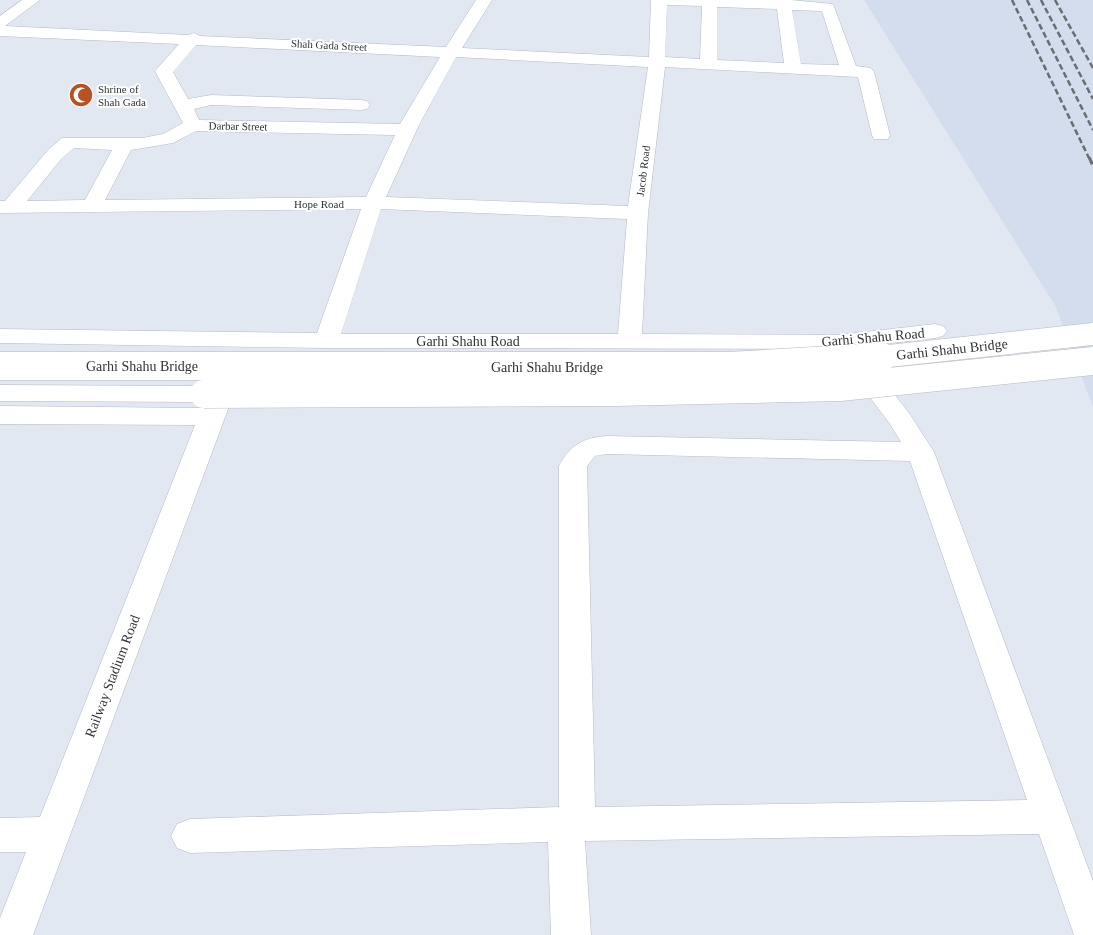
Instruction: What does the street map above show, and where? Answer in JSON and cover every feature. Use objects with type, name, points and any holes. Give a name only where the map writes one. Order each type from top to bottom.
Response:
[{"type":"street","points":[[0,23],[32,0]]},
{"type":"street","points":[[326,341],[374,203],[407,130],[451,50],[484,0]]},
{"type":"street","points":[[660,0],[784,2],[828,7],[849,71],[864,72],[881,134]]},
{"type":"street","name":"Jacob Road","points":[[630,342],[638,213],[657,61],[660,0]]},
{"type":"street","points":[[708,64],[710,1]]},
{"type":"street","points":[[784,2],[793,68]]},
{"type":"street","name":"Shah Gada Street","points":[[0,31],[451,50],[849,71]]},
{"type":"street","points":[[193,125],[164,71],[194,38]]},
{"type":"street","points":[[183,106],[211,100],[361,105]]},
{"type":"street","name":"Darbar Street","points":[[6,207],[69,142],[125,144],[167,139],[193,125],[407,130]]},
{"type":"street","points":[[92,205],[125,144]]},
{"type":"street","name":"Hope Road","points":[[6,207],[374,203],[638,213]]},
{"type":"street","name":"Garhi Shahu Road","points":[[0,336],[326,341],[839,342],[935,331]]},
{"type":"street","name":"Garhi Shahu Bridge","points":[[0,366],[729,366],[855,360],[1093,334]]},
{"type":"street","name":"Railway Stadium Road","points":[[13,935],[208,406],[244,340]]},
{"type":"street","points":[[839,342],[900,419],[920,452],[1093,934]]},
{"type":"street","name":"Garhi Shahu Bridge","points":[[208,406],[614,392],[840,387],[1093,361]]},
{"type":"street","points":[[0,393],[208,406]]},
{"type":"street","points":[[0,415],[208,406]]},
{"type":"street","points":[[571,935],[573,466],[578,455],[584,449],[606,445],[920,452]]},
{"type":"street","points":[[190,836],[571,825],[1051,817]]},
{"type":"street","points":[[0,835],[51,834]]},
{"type":"shaded area","points":[[864,0],[1093,0],[1093,407],[1056,307]]},
{"type":"railway","points":[[1012,0],[1089,158]]},
{"type":"railway","points":[[1027,0],[1093,130]]},
{"type":"railway","points":[[1041,0],[1093,99]]},
{"type":"railway","points":[[1055,0],[1093,68]]},
{"type":"railway","points":[[1089,157],[1093,166]]},
{"type":"place","name":"Shrine of Shah Gada","points":[[81,95]]}]
